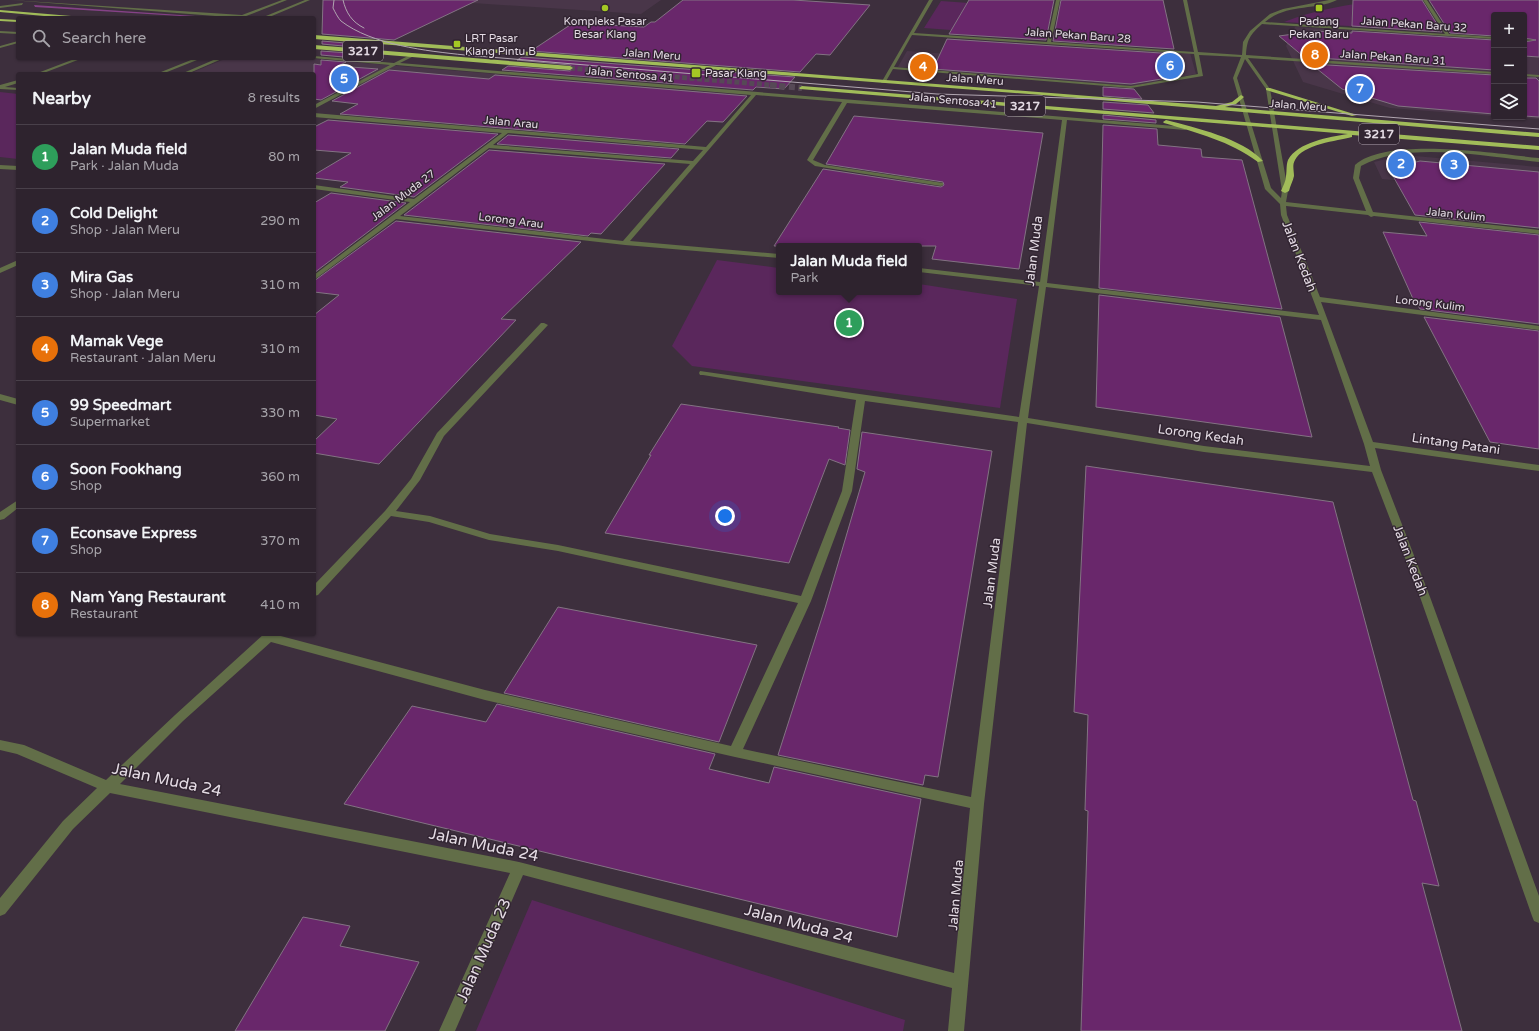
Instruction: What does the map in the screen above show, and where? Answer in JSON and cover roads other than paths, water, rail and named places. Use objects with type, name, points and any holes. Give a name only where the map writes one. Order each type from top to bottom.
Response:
[{"type":"highway","points":[[0,11],[56,16]]},
{"type":"highway","points":[[0,20],[16,21]]},
{"type":"highway","name":"Jalan Meru","points":[[316,37],[883,82],[1042,93],[1272,114],[1539,135]]},
{"type":"highway","name":"3217","points":[[316,47],[570,68]]},
{"type":"highway","name":"Jalan Meru","points":[[802,88],[1539,148]]},
{"type":"highway","points":[[1268,88],[1376,121]]},
{"type":"highway","points":[[1192,106],[1230,104],[1241,97]]},
{"type":"highway","points":[[1121,114],[1160,120],[1225,141],[1249,151],[1260,161]]},
{"type":"highway","points":[[1285,191],[1290,176],[1290,162],[1292,158],[1305,149],[1335,139],[1382,135],[1483,144]]},
{"type":"street","points":[[12,0],[241,16],[285,0]]},
{"type":"street","points":[[0,7],[38,0]]},
{"type":"street","points":[[268,16],[308,0]]},
{"type":"street","points":[[883,82],[931,0]]},
{"type":"street","points":[[1049,43],[1058,0]]},
{"type":"street","points":[[892,68],[1131,87],[1202,75],[1185,0]]},
{"type":"street","points":[[1283,204],[1268,189],[1235,78],[1244,55],[1244,42],[1252,31],[1271,15],[1283,10],[1334,0]]},
{"type":"street","points":[[1425,0],[1448,35]]},
{"type":"street","points":[[30,14],[25,7],[32,2]]},
{"type":"street","name":"Jalan Pekan Baru 32","points":[[1261,23],[1491,38]]},
{"type":"street","points":[[0,32],[16,34]]},
{"type":"street","name":"Jalan Pekan Baru 28","points":[[912,34],[1244,55]]},
{"type":"street","points":[[1527,40],[1532,40]]},
{"type":"street","points":[[0,47],[16,43]]},
{"type":"street","points":[[316,106],[412,55]]},
{"type":"street","points":[[1244,55],[1268,88],[1285,191],[1283,204]]},
{"type":"street","name":"Jalan Pekan Baru 31","points":[[1244,55],[1491,73]]},
{"type":"street","name":"Jalan Sentosa 41","points":[[316,57],[1185,128]]},
{"type":"street","points":[[42,72],[76,60]]},
{"type":"street","points":[[163,72],[195,60]]},
{"type":"street","points":[[188,72],[217,60]]},
{"type":"street","points":[[1527,75],[1539,76]]},
{"type":"street","points":[[0,87],[16,82]]},
{"type":"street","points":[[0,87],[16,89]]},
{"type":"street","points":[[625,243],[755,94]]},
{"type":"street","points":[[846,101],[810,160],[812,162],[824,167],[941,184]]},
{"type":"street","name":"Jalan Arau","points":[[316,115],[707,149]]},
{"type":"street","name":"Jalan Muda","points":[[956,1031],[977,804],[1023,420],[1065,119]]},
{"type":"street","name":"Jalan Muda 27","points":[[316,276],[506,132]]},
{"type":"street","name":"Jalan Arau","points":[[488,146],[694,164]]},
{"type":"street","points":[[1371,215],[1356,178],[1358,165],[1374,157],[1397,152],[1436,151],[1539,160]]},
{"type":"street","points":[[0,167],[16,168]]},
{"type":"street","points":[[316,187],[415,201]]},
{"type":"street","name":"Jalan Kulim","points":[[1283,204],[1371,215],[1539,232]]},
{"type":"street","name":"Jalan Kedah","points":[[1283,204],[1284,216],[1324,318],[1369,444],[1376,470],[1425,597],[1539,916]]},
{"type":"street","name":"Lorong Arau","points":[[395,217],[625,243],[776,256]]},
{"type":"street","points":[[0,272],[16,263]]},
{"type":"street","points":[[922,270],[1324,318]]},
{"type":"street","name":"Lorong Kulim","points":[[1317,299],[1539,328]]},
{"type":"street","points":[[316,590],[389,513],[415,480],[440,435],[544,325]]},
{"type":"street","name":"Lorong Kedah","points":[[703,373],[861,398],[1023,420],[1204,449],[1376,470]]},
{"type":"street","points":[[0,397],[16,401]]},
{"type":"street","points":[[735,752],[805,600],[846,491],[861,398]]},
{"type":"street","name":"Lintang Patani","points":[[1369,444],[1539,468]]},
{"type":"street","points":[[0,517],[16,505]]},
{"type":"street","points":[[389,513],[430,519],[489,537],[558,548],[805,600]]},
{"type":"street","points":[[0,909],[68,825],[179,718],[270,636],[485,695],[735,752],[977,804]]},
{"type":"street","name":"Jalan Muda 24","points":[[0,745],[19,749],[108,787],[519,868],[961,983]]},
{"type":"street","name":"Jalan Muda 23","points":[[447,1031],[519,868]]},
{"type":"waterway","points":[[35,6],[181,16]]},
{"type":"tunnel","points":[[570,68],[782,86]]},
{"type":"tunnel","points":[[770,85],[802,88]]},
{"type":"tram line","points":[[334,0],[333,8],[341,21],[368,36],[400,46],[465,55],[937,94],[1197,102],[1539,129]]},
{"type":"tram line","points":[[343,0],[350,17],[364,28]]},
{"type":"place","name":"Kompleks Pasar Besar Klang","points":[[605,8]]},
{"type":"place","name":"Padang Pekan Baru","points":[[1319,8]]},
{"type":"place","name":"LRT Pasar Klang Pintu B","points":[[457,44]]},
{"type":"place","name":"Nam Yang Restaurant","points":[[1315,55]]},
{"type":"place","name":"Soon Fookhang","points":[[1170,66]]},
{"type":"place","name":"Mamak Vege","points":[[923,67]]},
{"type":"place","name":"Pasar Klang","points":[[696,73]]},
{"type":"place","name":"99 Speedmart","points":[[344,79]]},
{"type":"place","name":"Econsave Express","points":[[1360,89]]},
{"type":"place","name":"Cold Delight","points":[[1401,164]]},
{"type":"place","name":"Mira Gas","points":[[1454,165]]},
{"type":"place","name":"Jalan Muda field","points":[[849,323]]}]
